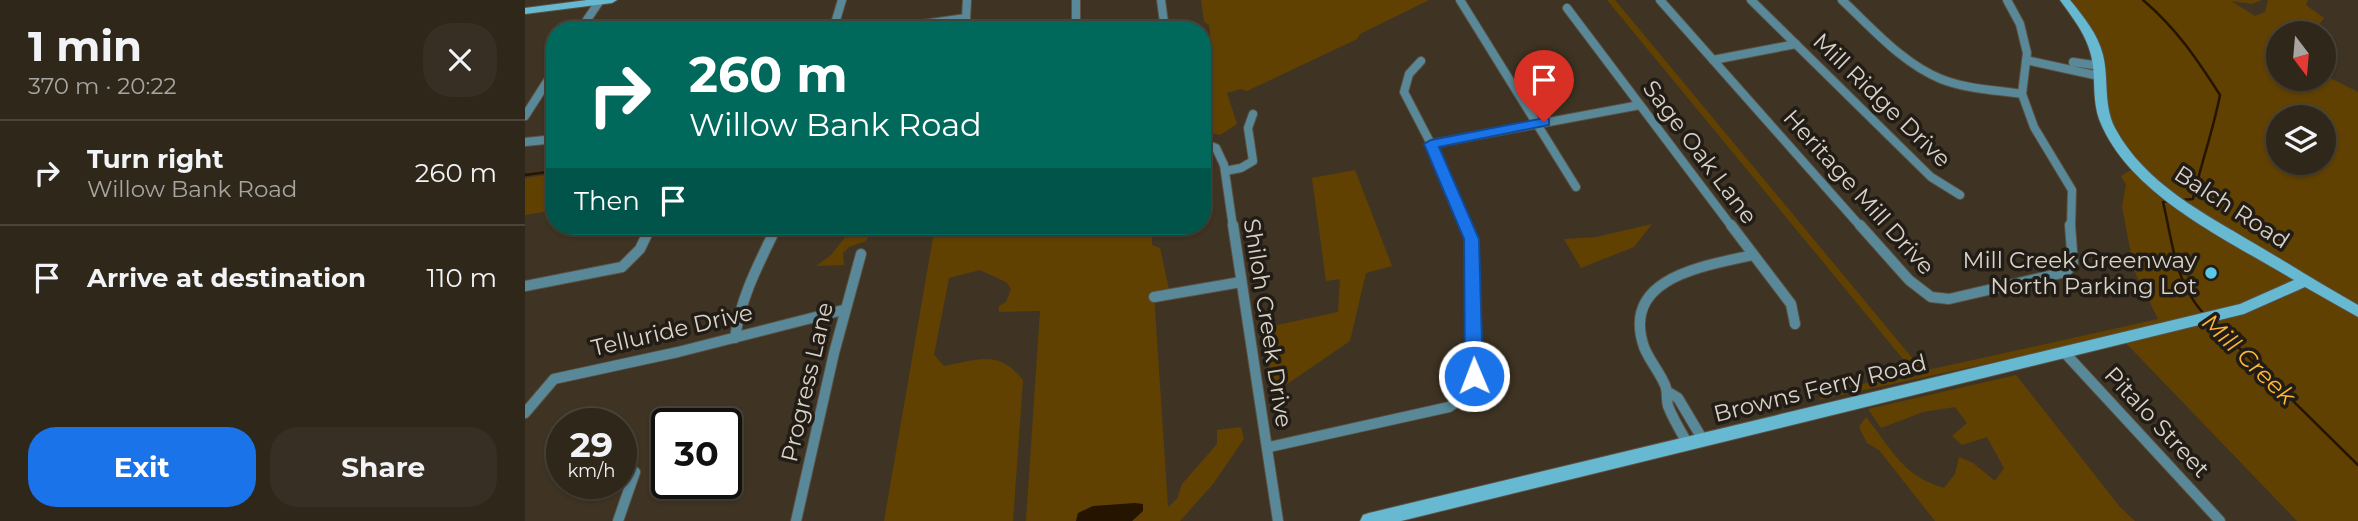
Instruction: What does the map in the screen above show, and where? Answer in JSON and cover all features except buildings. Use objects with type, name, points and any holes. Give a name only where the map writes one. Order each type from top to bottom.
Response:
[{"type":"street","points":[[525,11],[612,0]]},
{"type":"street","points":[[836,21],[842,0]]},
{"type":"street","points":[[967,0],[967,21]]},
{"type":"street","points":[[1076,0],[1076,21]]},
{"type":"street","points":[[1161,0],[1164,21]]},
{"type":"street","points":[[1460,0],[1577,187]]},
{"type":"street","name":"Heritage Mill Drive","points":[[1660,0],[1909,280],[1931,296],[1949,299],[2066,272],[2073,264],[2070,218],[2072,190],[2033,127],[2022,94],[2027,57],[2020,24],[2007,0]]},
{"type":"street","name":"Mill Ridge Drive","points":[[1751,0],[1931,177],[1960,195]]},
{"type":"street","points":[[1842,0],[1914,64],[1933,75],[1949,81],[2022,94]]},
{"type":"street","name":"Balch Road","points":[[2065,0],[2081,20],[2096,47],[2100,71],[2100,106],[2108,127],[2130,159],[2156,185],[2183,206],[2358,312]]},
{"type":"street","points":[[586,21],[599,2]]},
{"type":"street","name":"Sage Oak Lane","points":[[1567,8],[1791,304],[1795,324]]},
{"type":"street","points":[[945,21],[966,18]]},
{"type":"street","points":[[1713,60],[1796,44]]},
{"type":"street","points":[[2027,57],[2100,71]]},
{"type":"street","points":[[1269,447],[1449,407],[1461,399],[1474,376],[1471,239],[1431,144],[1404,92],[1404,83],[1409,72],[1421,61]]},
{"type":"street","points":[[525,116],[546,83]]},
{"type":"street","points":[[1431,144],[1640,105]]},
{"type":"street","points":[[1225,171],[1241,168],[1253,161],[1248,128],[1253,114]]},
{"type":"street","points":[[525,142],[545,140]]},
{"type":"street","name":"Shiloh Creek Drive","points":[[1211,146],[1216,148],[1225,171],[1269,447],[1278,521]]},
{"type":"street","points":[[525,286],[622,267],[633,259],[648,235]]},
{"type":"street","points":[[735,338],[737,317],[745,293],[773,235]]},
{"type":"street","name":"Progress Lane","points":[[796,521],[843,310],[861,254]]},
{"type":"street","points":[[1695,442],[1666,401],[1668,392],[1644,346],[1640,328],[1641,313],[1647,298],[1661,283],[1677,274],[1753,254]]},
{"type":"street","points":[[2275,263],[2289,279],[2288,285],[2279,294]]},
{"type":"street","name":"Browns Ferry Road","points":[[1369,521],[1391,518],[2244,309],[2305,281]]},
{"type":"street","points":[[1154,298],[1241,282]]},
{"type":"street","name":"Browns Ferry Road","points":[[2279,294],[2301,290],[2322,294],[2343,304]]},
{"type":"street","name":"Telluride Drive","points":[[525,413],[554,379],[735,338],[843,310]]},
{"type":"street","name":"Pitalo Street","points":[[2064,352],[2220,521]]},
{"type":"street","points":[[618,521],[625,499]]},
{"type":"shaded area","points":[[1201,0],[1429,0],[1360,34],[1357,39],[1247,91],[1241,89],[1227,93],[1237,124],[1220,135],[1211,133],[1211,21],[1204,21]]},
{"type":"shaded area","points":[[1607,0],[1615,0],[1923,371],[2158,319],[2134,270],[2122,206],[2126,185],[2121,176],[2136,167],[2108,127],[2100,66],[2065,0],[2262,0],[2252,4],[2231,1],[2255,16],[2265,12],[2268,0],[2308,0],[2306,5],[2324,18],[2322,21],[2266,21],[2266,91],[2336,91],[2336,81],[2358,92],[2358,521],[2297,521],[2121,338],[2050,350],[1818,400],[1853,385],[1917,376]]},
{"type":"shaded area","points":[[1355,170],[1392,266],[1366,273],[1350,341],[1274,393],[1263,328],[1338,312],[1340,279],[1326,281],[1312,178]]},
{"type":"shaded area","points":[[546,175],[546,212],[525,215],[525,178]]},
{"type":"shaded area","points":[[1652,224],[1634,247],[1581,268],[1564,239],[1596,237]]},
{"type":"shaded area","points":[[847,235],[870,235],[866,241],[849,247],[843,253],[844,265],[816,266],[831,255]]},
{"type":"shaded area","points":[[933,235],[1152,235],[1152,245],[1160,248],[1169,289],[1154,294],[1168,507],[1177,499],[1182,484],[1217,444],[1217,430],[1241,427],[1244,439],[1213,484],[1180,521],[1132,521],[1143,511],[1078,513],[1076,521],[1026,521],[1040,311],[999,312],[999,306],[1006,302],[1011,289],[1006,282],[980,270],[949,278],[934,355],[944,366],[996,360],[1014,370],[1023,380],[1013,521],[884,521]]},
{"type":"shaded area","points":[[2016,375],[2120,507],[2135,521],[1935,521],[1879,450],[1867,443],[1859,427],[1866,417],[1899,460],[1930,483],[1944,488],[1955,474],[1959,457],[1973,463],[1995,481],[2004,468],[1987,437],[1962,445],[1952,436],[1967,423],[1955,407],[1923,412],[1881,428],[1868,409]]},
{"type":"shaded area","points":[[1143,504],[1143,511],[1132,521],[1076,521],[1078,513],[1093,506]]},
{"type":"waterway","name":"Mill Creek","points":[[2143,0],[2185,44],[2220,95],[2193,199],[2181,200]]},
{"type":"waterway","points":[[525,175],[546,172]]},
{"type":"waterway","name":"Mill Creek","points":[[2171,201],[2163,202],[2176,260],[2186,288],[2203,313]]},
{"type":"waterway","name":"Mill Creek","points":[[2211,320],[2358,465]]},
{"type":"place","name":"Mill Creek Greenway North Parking Lot","points":[[2211,273]]},
{"type":"route","points":[[1474,376],[1471,239],[1468,226],[1431,144],[1544,122]]}]
